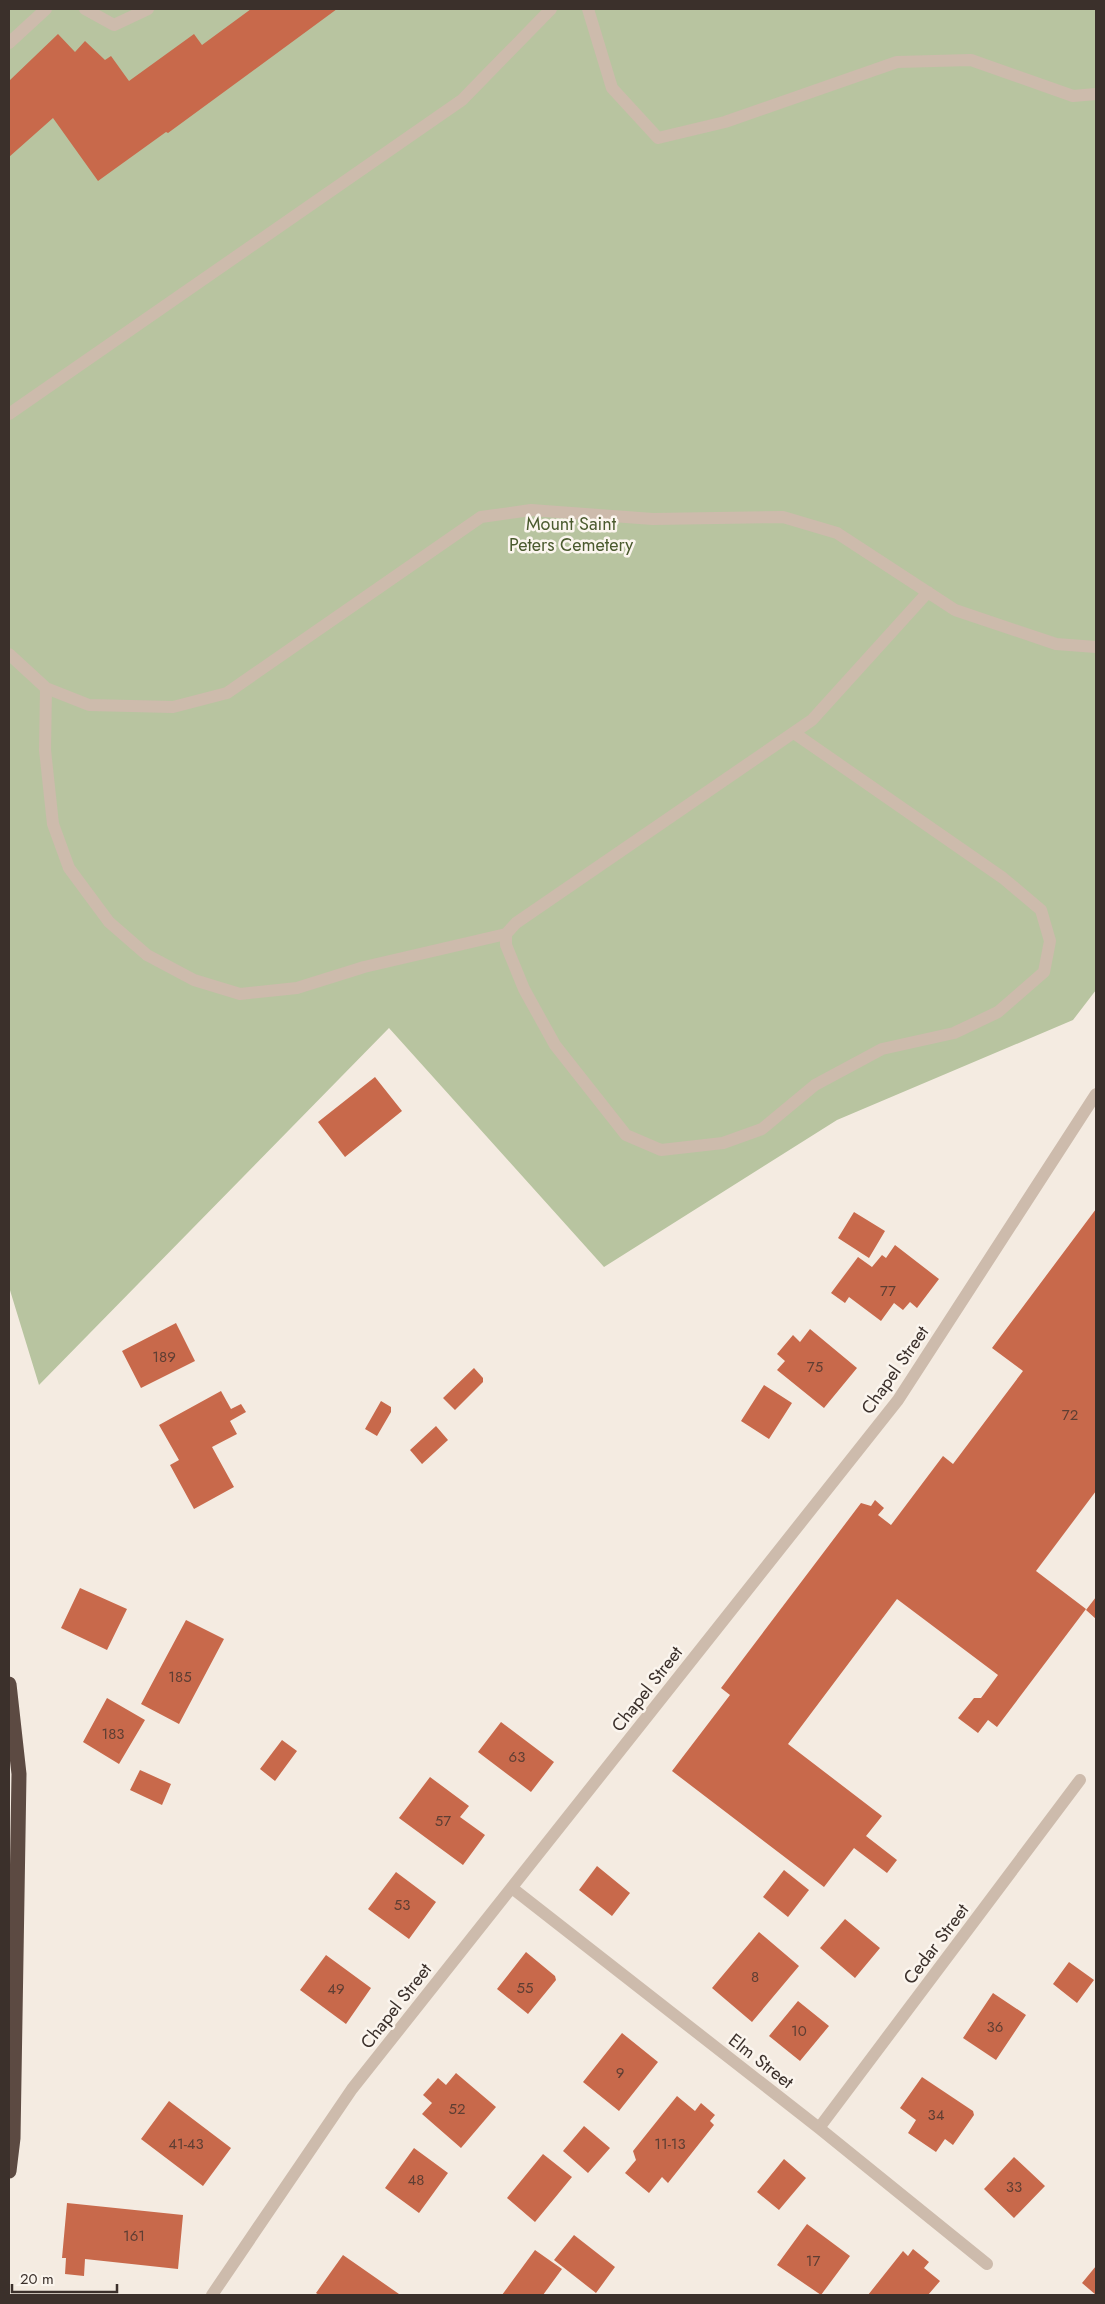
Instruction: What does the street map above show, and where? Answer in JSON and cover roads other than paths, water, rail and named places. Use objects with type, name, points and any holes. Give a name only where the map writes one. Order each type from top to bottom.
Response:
[{"type":"highway","points":[[9,1684],[19,1774],[12,2138],[9,2171]]},
{"type":"street","points":[[9,43],[46,9]]},
{"type":"street","points":[[85,9],[114,25],[148,9]]},
{"type":"street","points":[[9,414],[462,100],[551,9]]},
{"type":"street","points":[[588,9],[612,88],[658,138],[725,122],[897,62],[971,60],[1072,96],[1096,94]]},
{"type":"street","points":[[9,654],[46,688],[89,705],[173,707],[227,693],[481,517],[531,510],[653,519],[783,517],[837,533],[955,610],[1056,644],[1096,646]]},
{"type":"street","points":[[46,688],[45,750],[53,824],[69,868],[110,922],[147,955],[186,976],[240,994],[297,988],[364,967],[506,934],[516,923],[812,720],[928,592]]},
{"type":"street","points":[[506,934],[506,946],[524,989],[555,1045],[626,1135],[661,1150],[723,1143],[762,1129],[815,1085],[882,1049],[954,1033],[998,1012],[1044,972],[1050,941],[1041,910],[1003,878],[794,733]]},
{"type":"street","name":"Chapel Street","points":[[212,2295],[352,2089],[898,1400],[1096,1094]]},
{"type":"street","name":"Cedar Street","points":[[819,2128],[1080,1780]]},
{"type":"street","name":"Elm Street","points":[[512,1888],[819,2128],[987,2264]]},
{"type":"park label","name":"Mount Saint Peters Cemetery","points":[[571,534]]}]
